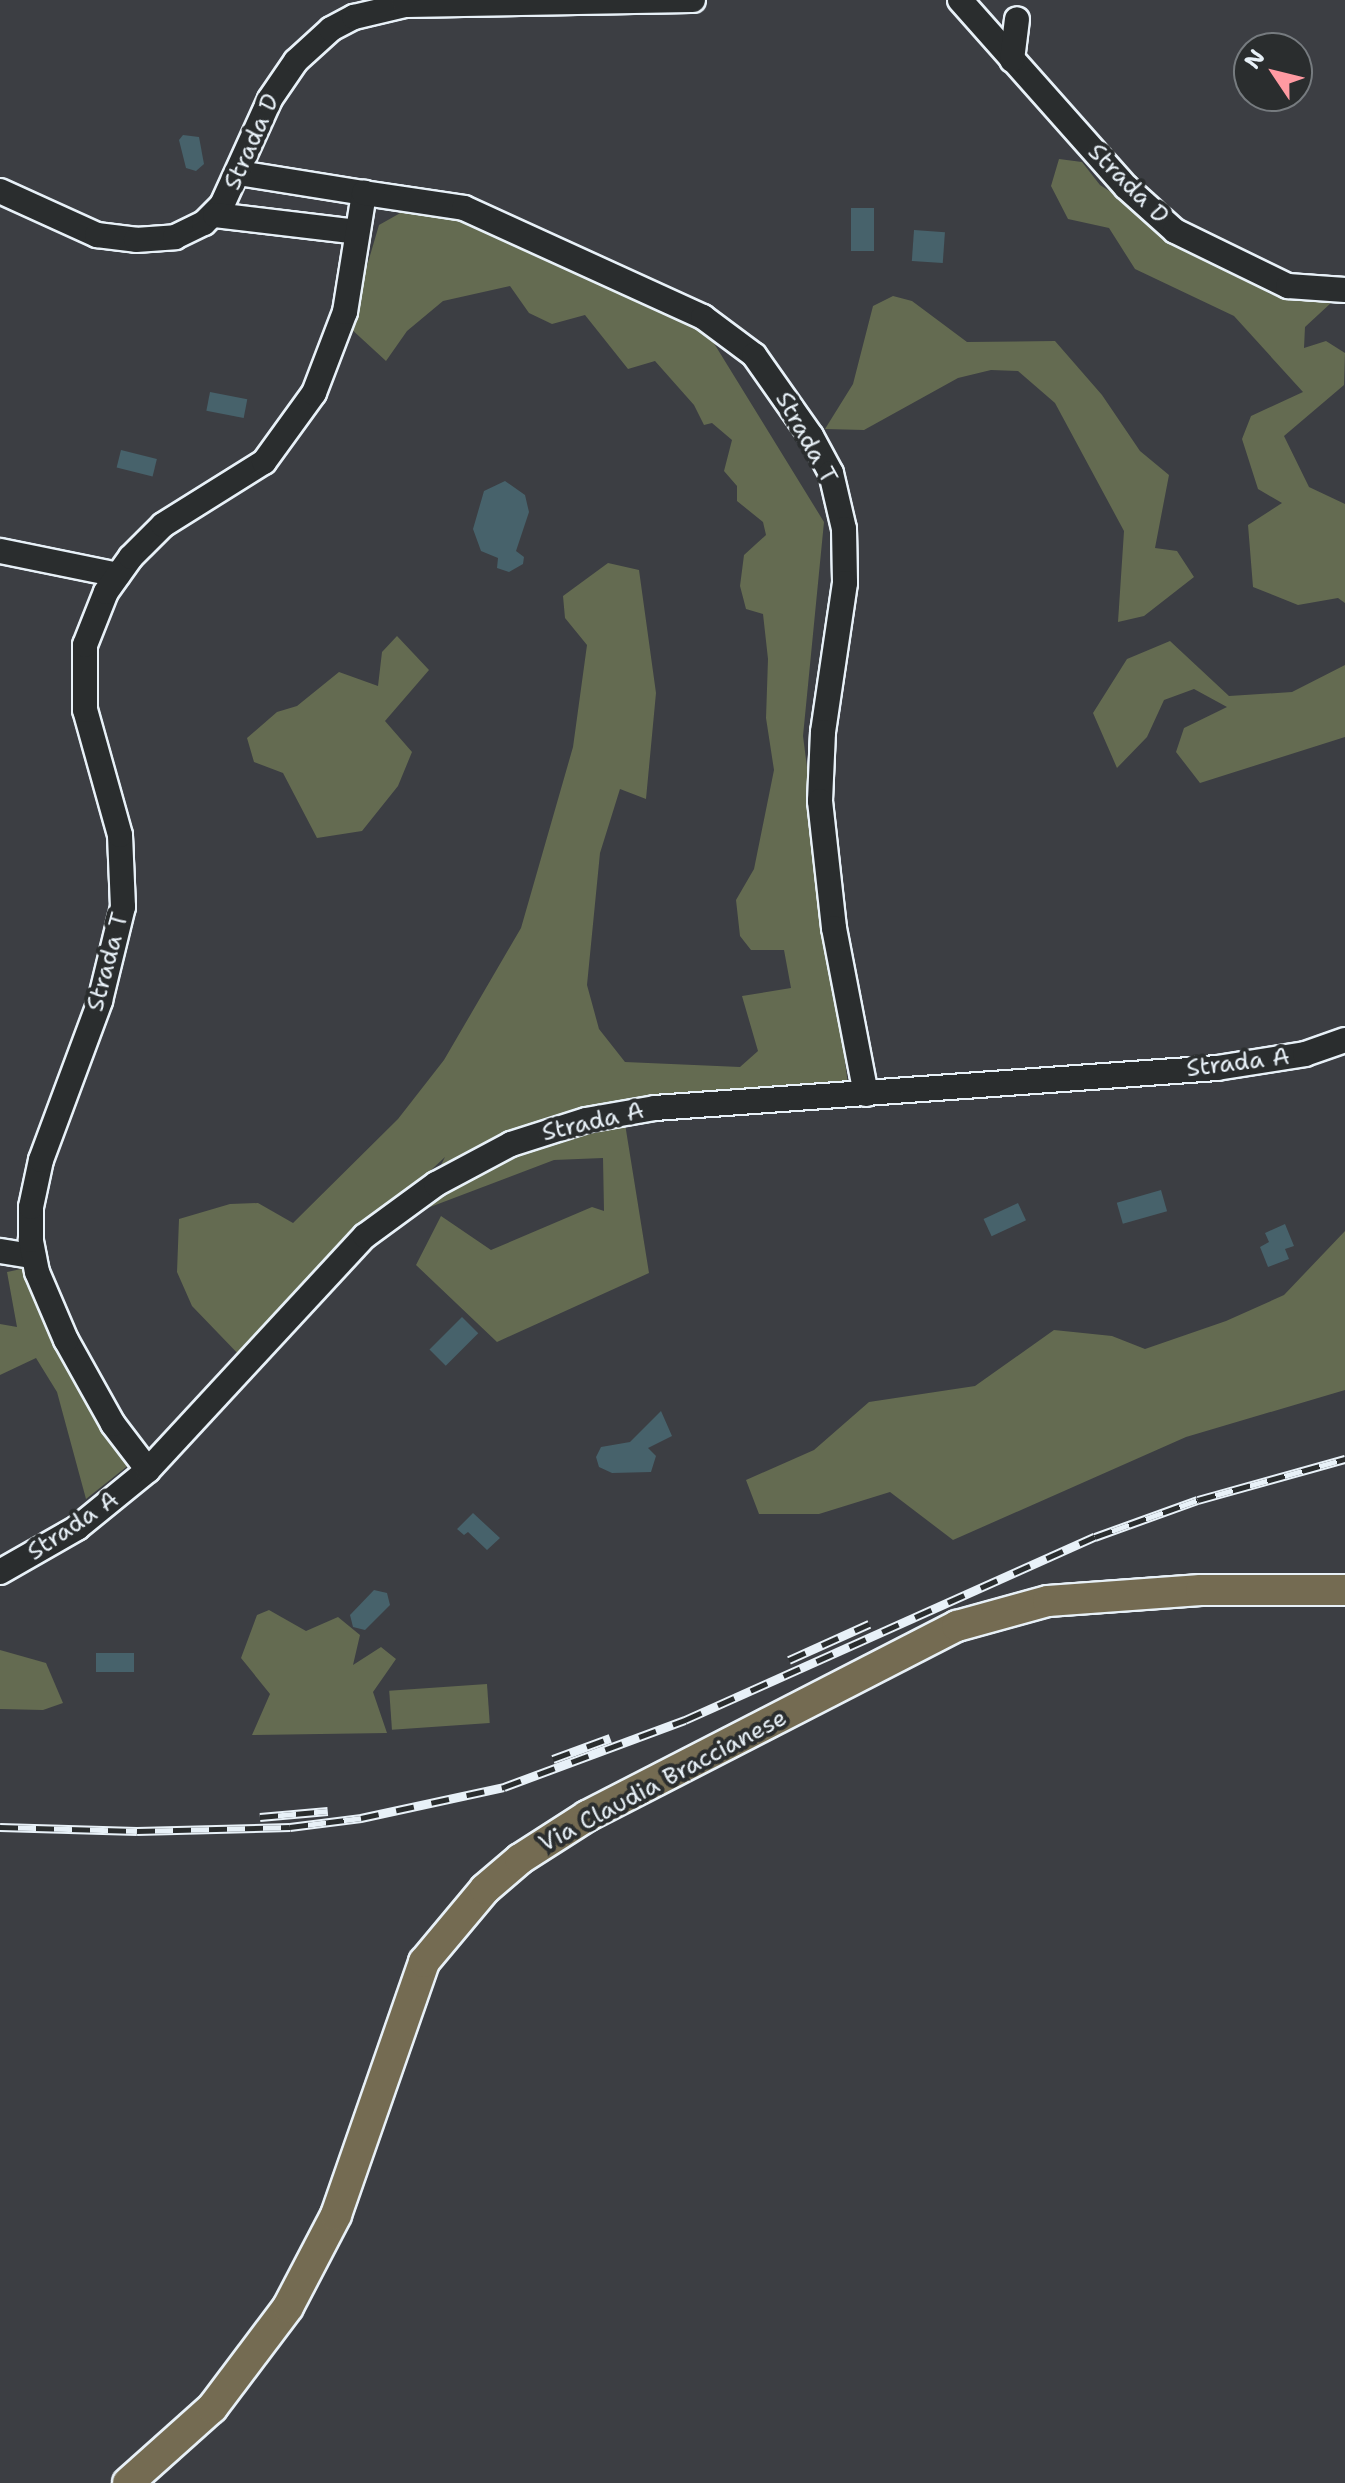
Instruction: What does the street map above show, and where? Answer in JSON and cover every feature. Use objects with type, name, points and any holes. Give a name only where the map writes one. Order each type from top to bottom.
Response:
[{"type":"main road","name":"Via Claudia Braccianese","points":[[128,2483],[212,2408],[281,2319],[336,2215],[424,1962],[475,1900],[520,1859],[587,1816],[957,1626],[1048,1601],[1201,1590],[1345,1590]]},
{"type":"street","name":"Strada D","points":[[0,191],[61,223],[122,239],[175,237],[215,215],[239,173],[286,73],[314,42],[354,17],[405,5],[693,0]]},
{"type":"street","name":"Strada D","points":[[960,0],[1126,187],[1175,231],[1288,286],[1345,290]]},
{"type":"street","points":[[1012,60],[1017,19]]},
{"type":"street","name":"Strada T","points":[[239,173],[364,193],[416,197],[464,208],[703,317],[754,355],[811,436],[831,473],[844,529],[845,583],[823,732],[820,801],[834,928],[866,1094]]},
{"type":"street","name":"Strada T","points":[[148,1470],[88,1383],[33,1256],[31,1207],[41,1160],[103,991],[123,907],[120,835],[89,733],[83,689],[90,627],[118,575],[163,525],[264,462],[297,420],[334,351],[364,193]]},
{"type":"street","points":[[215,215],[357,232]]},
{"type":"street","points":[[0,551],[118,575]]},
{"type":"street","name":"Strada A","points":[[0,1572],[77,1528],[148,1470],[350,1249],[400,1209],[474,1162],[546,1131],[617,1113],[1217,1068],[1305,1054],[1345,1040]]},
{"type":"street","points":[[0,1251],[33,1256]]},
{"type":"green space","points":[[1059,159],[1082,162],[1100,185],[1270,294],[1332,302],[1305,327],[1304,348],[1326,341],[1345,353],[1344,385],[1284,436],[1309,487],[1345,504],[1345,603],[1338,598],[1298,605],[1253,587],[1248,525],[1282,503],[1258,489],[1242,439],[1251,416],[1303,392],[1234,316],[1135,269],[1109,228],[1068,219],[1051,186]]},
{"type":"green space","points":[[411,207],[472,222],[707,332],[824,522],[803,736],[848,1085],[622,1105],[649,1273],[497,1342],[416,1265],[441,1216],[491,1250],[592,1207],[604,1211],[603,1158],[554,1160],[417,1212],[445,1157],[289,1303],[244,1360],[192,1306],[177,1272],[179,1219],[230,1204],[258,1203],[293,1223],[398,1119],[444,1060],[521,928],[573,747],[587,645],[565,618],[563,596],[608,563],[639,570],[656,693],[646,799],[620,789],[600,853],[587,985],[599,1029],[625,1062],[740,1067],[758,1051],[742,996],[791,988],[784,950],[751,950],[740,936],[736,900],[754,869],[774,770],[766,718],[768,659],[763,614],[746,609],[740,586],[744,555],[766,535],[763,522],[737,501],[737,486],[724,471],[732,440],[712,423],[704,425],[694,405],[655,361],[628,369],[585,315],[552,324],[529,313],[510,286],[443,301],[407,331],[386,361],[349,327],[379,225]]},
{"type":"green space","points":[[893,296],[912,301],[967,342],[1055,341],[1102,395],[1140,451],[1169,475],[1155,548],[1177,551],[1194,577],[1144,616],[1118,622],[1124,531],[1055,403],[1018,371],[991,370],[958,378],[864,430],[825,429],[853,384],[873,306]]},
{"type":"green space","points":[[397,636],[429,670],[385,721],[412,752],[398,786],[362,831],[317,838],[283,773],[254,762],[247,738],[277,712],[297,706],[339,672],[378,686],[382,652]]},
{"type":"green space","points":[[1170,641],[1229,696],[1292,692],[1345,665],[1345,737],[1200,783],[1176,752],[1184,728],[1227,707],[1194,689],[1164,700],[1147,737],[1117,768],[1093,713],[1127,659]]},
{"type":"green space","points":[[1345,1231],[1345,1390],[1186,1437],[953,1540],[890,1492],[819,1514],[759,1514],[746,1480],[814,1450],[869,1402],[975,1386],[1054,1330],[1112,1336],[1145,1349],[1226,1321],[1284,1295]]},
{"type":"green space","points":[[26,1268],[135,1460],[86,1499],[57,1392],[36,1358],[0,1375],[0,1324],[17,1327],[7,1272]]},
{"type":"green space","points":[[269,1610],[306,1631],[338,1617],[360,1635],[353,1665],[381,1647],[396,1659],[373,1692],[387,1733],[252,1735],[270,1694],[241,1658],[257,1615]]},
{"type":"green space","points":[[0,1650],[46,1663],[63,1703],[43,1710],[0,1709]]},
{"type":"green space","points":[[487,1684],[490,1723],[392,1730],[389,1691]]},
{"type":"water","points":[[183,135],[199,137],[204,164],[196,171],[186,168],[179,140]]},
{"type":"water","points":[[851,208],[874,208],[874,251],[851,251]]},
{"type":"water","points":[[914,230],[945,232],[943,263],[912,261]]},
{"type":"water","points":[[210,392],[247,399],[244,418],[206,411]]},
{"type":"water","points":[[121,450],[157,459],[153,476],[117,467]]},
{"type":"water","points":[[505,481],[525,495],[529,512],[516,551],[524,557],[523,564],[509,572],[497,568],[498,558],[481,551],[473,529],[484,491]]},
{"type":"water","points":[[1161,1190],[1167,1211],[1123,1224],[1117,1203]]},
{"type":"water","points":[[1018,1203],[1026,1220],[992,1236],[984,1219]]},
{"type":"water","points":[[1285,1224],[1294,1246],[1285,1249],[1289,1259],[1268,1267],[1260,1247],[1269,1242],[1265,1233]]},
{"type":"water","points":[[462,1317],[478,1333],[446,1366],[429,1350]]},
{"type":"water","points":[[661,1411],[672,1436],[648,1448],[656,1456],[651,1472],[612,1473],[599,1467],[596,1457],[601,1447],[630,1442]]},
{"type":"water","points":[[473,1513],[500,1538],[487,1550],[468,1532],[464,1535],[457,1529]]},
{"type":"water","points":[[374,1590],[387,1593],[390,1605],[365,1630],[353,1627],[350,1615]]},
{"type":"water","points":[[96,1653],[134,1653],[134,1672],[96,1672]]},
{"type":"railway","points":[[0,1827],[137,1831],[290,1827],[361,1818],[504,1787],[685,1720],[1095,1537],[1198,1500],[1345,1459]]},
{"type":"railway","points":[[789,1660],[869,1624]]},
{"type":"railway","points":[[553,1759],[610,1738]]},
{"type":"railway","points":[[260,1817],[328,1811]]}]
